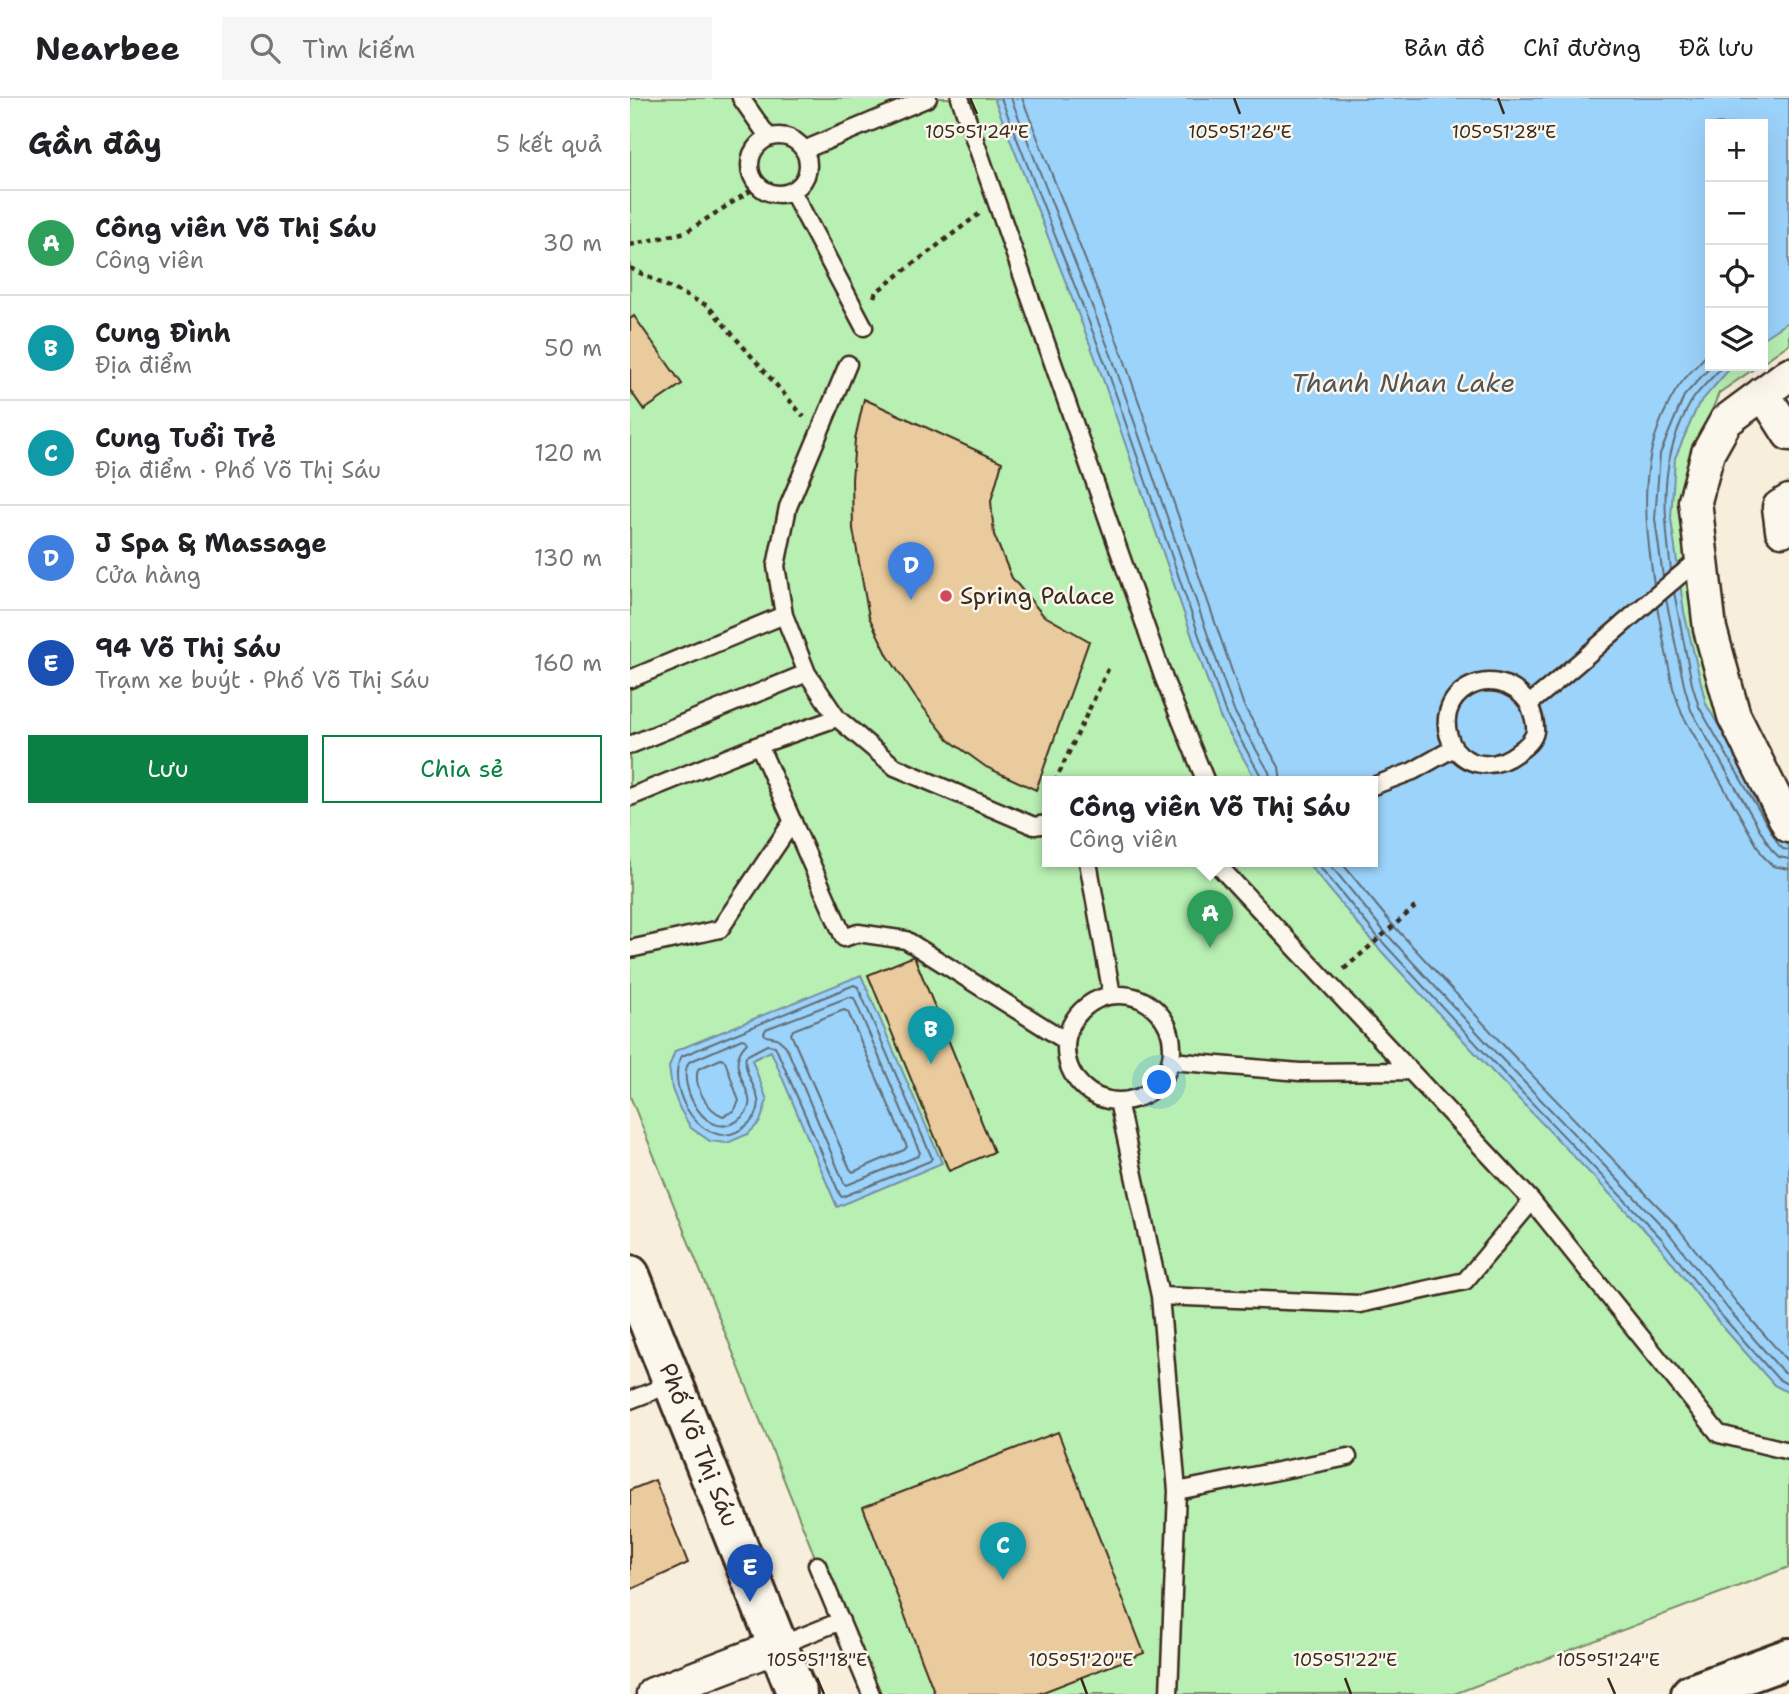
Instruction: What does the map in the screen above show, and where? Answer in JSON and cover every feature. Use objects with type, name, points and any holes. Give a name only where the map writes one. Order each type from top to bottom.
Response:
[{"type":"street","points":[[1789,374],[1726,421],[1708,453],[1695,500],[1690,566],[1734,716],[1789,826]]},
{"type":"street","points":[[1763,393],[1789,434]]},
{"type":"street","name":"Phố Võ Thị Sáu","points":[[630,1275],[797,1694]]},
{"type":"street","points":[[653,1694],[778,1646]]},
{"type":"street","points":[[1691,1694],[1789,1658]]},
{"type":"lane","points":[[741,98],[769,138]]},
{"type":"lane","points":[[804,150],[928,98]]},
{"type":"lane","points":[[960,98],[1164,679],[1204,776]]},
{"type":"lane","points":[[785,136],[804,150],[807,159],[805,177],[792,191],[774,193],[758,186],[753,178],[750,159],[760,142],[769,138],[785,136]]},
{"type":"lane","points":[[792,191],[864,327]]},
{"type":"lane","points":[[848,364],[788,507],[776,566],[784,615],[807,673],[837,718],[895,767],[1034,826],[1042,825]]},
{"type":"lane","points":[[1529,704],[1690,566]]},
{"type":"lane","points":[[630,679],[784,615]]},
{"type":"lane","points":[[630,745],[807,673]]},
{"type":"lane","points":[[1494,681],[1512,687],[1529,704],[1534,715],[1535,733],[1526,746],[1495,765],[1463,759],[1448,738],[1445,721],[1450,703],[1463,689],[1479,682],[1494,681]]},
{"type":"lane","points":[[630,797],[760,745],[837,718]]},
{"type":"lane","points":[[760,745],[844,938],[858,933],[906,940],[1066,1041]]},
{"type":"lane","points":[[1378,784],[1413,771],[1454,748]]},
{"type":"lane","points":[[630,949],[720,929],[793,821]]},
{"type":"lane","points":[[1089,867],[1112,995]]},
{"type":"lane","points":[[1220,867],[1532,1201],[1719,1434],[1789,1451]]},
{"type":"lane","points":[[1112,995],[1130,995],[1146,1001],[1159,1012],[1173,1043],[1171,1061],[1164,1077],[1152,1091],[1136,1098],[1118,1101],[1100,1098],[1085,1089],[1073,1075],[1067,1059],[1066,1041],[1072,1024],[1082,1010],[1096,1000],[1112,995]]},
{"type":"lane","points":[[1171,1061],[1300,1072],[1409,1071]]},
{"type":"lane","points":[[1118,1101],[1160,1296],[1177,1492],[1169,1694]]},
{"type":"lane","points":[[1160,1296],[1360,1304],[1465,1281],[1532,1201]]},
{"type":"lane","points":[[630,1401],[674,1383]]},
{"type":"lane","points":[[1177,1492],[1348,1457]]},
{"type":"lane","points":[[817,1565],[871,1694]]},
{"type":"lane","points":[[778,1646],[841,1621]]},
{"type":"path","points":[[630,245],[686,232],[758,186]]},
{"type":"path","points":[[864,327],[876,292],[996,201]]},
{"type":"path","points":[[630,268],[708,306],[819,435]]},
{"type":"path","points":[[1058,776],[1111,665]]},
{"type":"path","points":[[1327,983],[1415,907]]},
{"type":"green space","points":[[630,98],[1789,98],[1789,344],[1768,359],[1768,119],[1705,119],[1705,371],[1751,371],[1719,393],[1698,444],[1735,697],[1789,801],[1789,1567],[1454,1694],[870,1694],[630,1096]]},
{"type":"water","name":"Thanh Nhan Lake","points":[[994,98],[1789,98],[1789,321],[1768,335],[1768,119],[1705,119],[1705,371],[1728,371],[1698,405],[1675,458],[1671,519],[1684,612],[1706,704],[1789,847],[1789,1393],[1774,1385],[1716,1319],[1656,1242],[1371,940],[1311,867],[1378,867],[1378,776],[1254,776],[1220,717],[1098,365]]},
{"type":"water","points":[[861,975],[942,1163],[837,1207],[771,1051],[752,1060],[767,1100],[760,1122],[748,1134],[727,1143],[710,1141],[691,1128],[672,1089],[669,1067],[675,1051]]},
{"type":"building","points":[[634,316],[682,384],[644,410],[630,390],[630,319]]},
{"type":"building","name":"Spring Palace","points":[[864,399],[1002,462],[991,501],[994,535],[1012,578],[1043,615],[1089,641],[1036,790],[986,767],[949,740],[915,697],[888,656],[869,617],[853,529],[855,439]]},
{"type":"building","points":[[914,956],[994,1152],[949,1171],[868,975]]},
{"type":"building","points":[[1058,1432],[1144,1653],[1038,1694],[935,1694],[863,1507]]},
{"type":"building","points":[[655,1480],[688,1563],[630,1590],[630,1490]]},
{"type":"place","name":"Spring Palace","points":[[946,596]]},
{"type":"place","name":"J Spa & Massage","points":[[911,600]]},
{"type":"place","name":"Công viên Võ Thị Sáu","points":[[1210,948]]},
{"type":"place","name":"Cung Đình","points":[[931,1064]]},
{"type":"place","name":"Cung Tuổi Trẻ","points":[[1003,1580]]},
{"type":"place","name":"94 Võ Thị Sáu","points":[[750,1602]]}]
